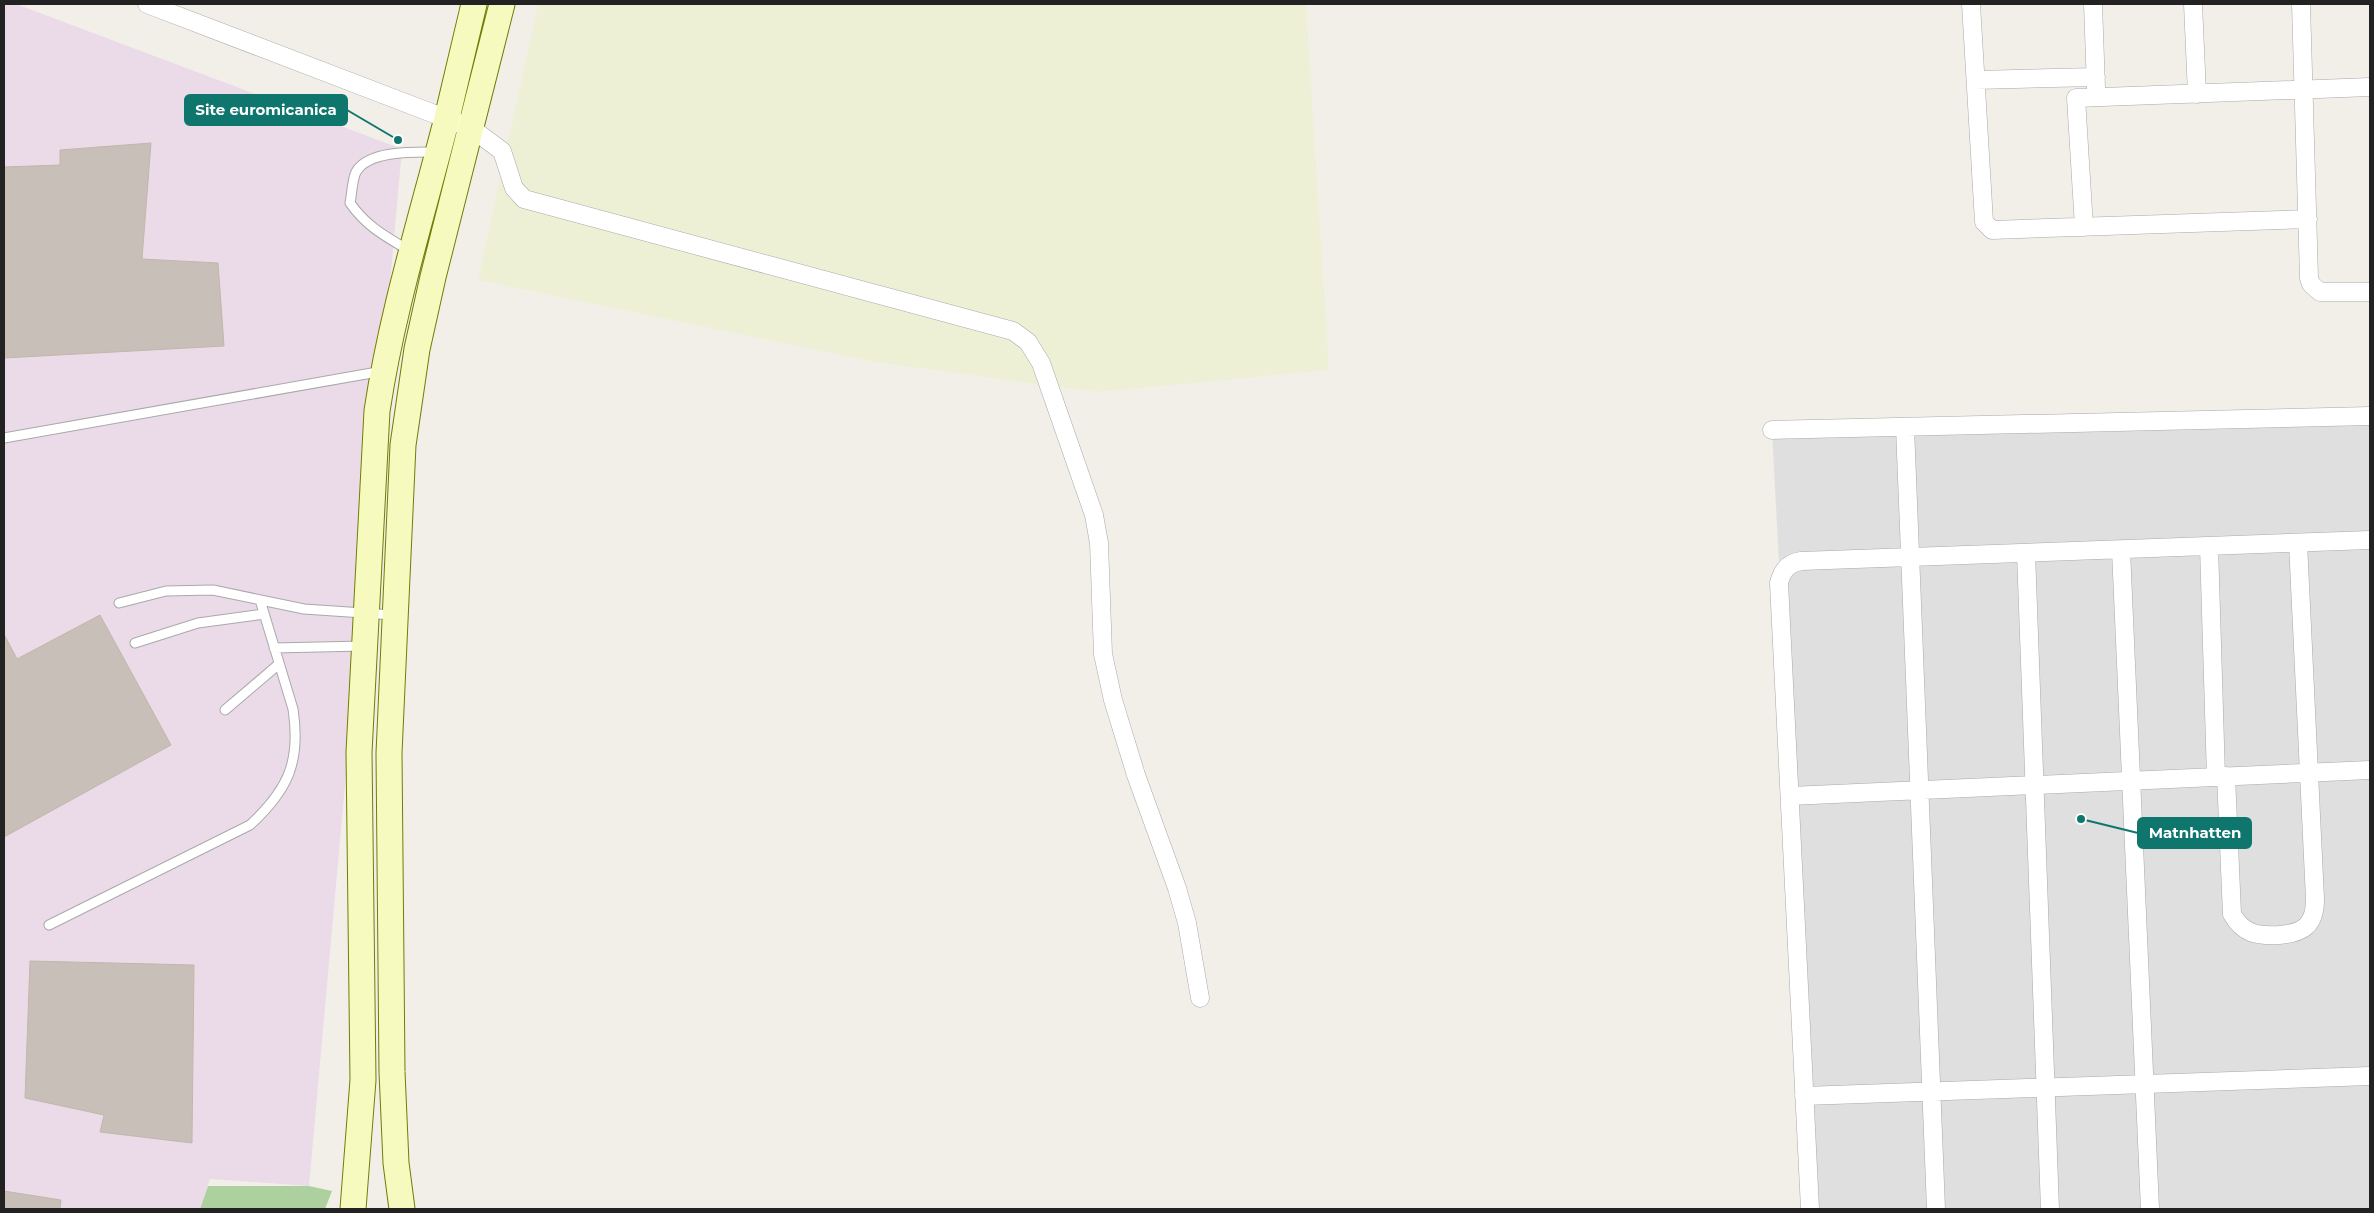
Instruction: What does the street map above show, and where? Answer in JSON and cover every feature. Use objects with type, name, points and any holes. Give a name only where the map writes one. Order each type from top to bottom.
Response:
[{"type":"street","points":[[147,4],[471,128],[502,152],[514,188],[524,198],[1012,331],[1028,342],[1041,363],[1094,515],[1098,543],[1103,654],[1113,700],[1136,775],[1180,897],[1187,923],[1200,998]]},
{"type":"street","points":[[353,1209],[363,1080],[359,814],[360,752],[374,448],[383,371],[411,251],[438,152],[474,4]]},
{"type":"street","points":[[402,1209],[396,1162],[392,1072],[388,752],[403,445],[417,349],[502,4]]},
{"type":"street","points":[[1971,4],[1984,222],[1988,228],[1992,230],[2308,219]]},
{"type":"street","points":[[2093,4],[2096,96]]},
{"type":"street","points":[[2193,4],[2197,94]]},
{"type":"street","points":[[2301,4],[2309,278],[2315,290],[2326,293],[2370,292]]},
{"type":"street","points":[[1976,80],[2096,77]]},
{"type":"street","points":[[2084,227],[2076,99],[2096,96],[2370,87]]},
{"type":"street","points":[[1772,430],[2370,416]]},
{"type":"street","points":[[1905,426],[1936,1209]]},
{"type":"street","points":[[1810,1209],[1779,583],[1782,572],[1790,564],[1801,561],[2370,540]]},
{"type":"street","points":[[2209,546],[2221,777],[2232,914],[2241,927],[2256,935],[2264,936],[2301,931],[2311,921],[2314,914],[2315,899],[2298,543]]},
{"type":"street","points":[[2121,550],[2150,1209]]},
{"type":"street","points":[[2026,553],[2050,1209]]},
{"type":"street","points":[[1790,796],[2370,770]]},
{"type":"street","points":[[1804,1096],[2370,1076]]},
{"type":"lane","points":[[411,251],[379,233],[362,219],[350,203],[356,171],[370,160],[389,154],[438,152]]},
{"type":"lane","points":[[4,438],[383,371]]},
{"type":"lane","points":[[120,603],[166,591],[189,589],[213,590],[304,609],[394,615]]},
{"type":"lane","points":[[49,925],[250,825],[272,805],[284,786],[292,766],[295,725],[293,709],[260,600]]},
{"type":"lane","points":[[135,643],[198,623],[264,614]]},
{"type":"lane","points":[[274,648],[365,646]]},
{"type":"lane","points":[[225,710],[279,664]]},
{"type":"shaded area","points":[[4,4],[16,4],[402,149],[309,1186],[210,1179],[200,1209],[4,1209]]},
{"type":"shaded area","points":[[2370,416],[2370,1209],[1813,1209],[1772,430]]},
{"type":"green space","points":[[538,4],[1306,4],[1329,370],[1098,392],[875,362],[478,280]]},
{"type":"green space","points":[[208,1186],[309,1186],[332,1191],[325,1209],[200,1209]]},
{"type":"building","points":[[151,143],[142,259],[218,263],[224,346],[4,358],[4,167],[60,165],[60,150]]},
{"type":"building","points":[[100,615],[171,745],[4,837],[4,634],[17,659]]},
{"type":"building","points":[[30,961],[194,965],[192,1143],[100,1132],[104,1115],[25,1098]]},
{"type":"building","points":[[4,1191],[61,1200],[60,1209],[4,1209]]},
{"type":"place","name":"Site euromicanica","points":[[398,140]]},
{"type":"place","name":"Matnhatten","points":[[2081,819]]}]
